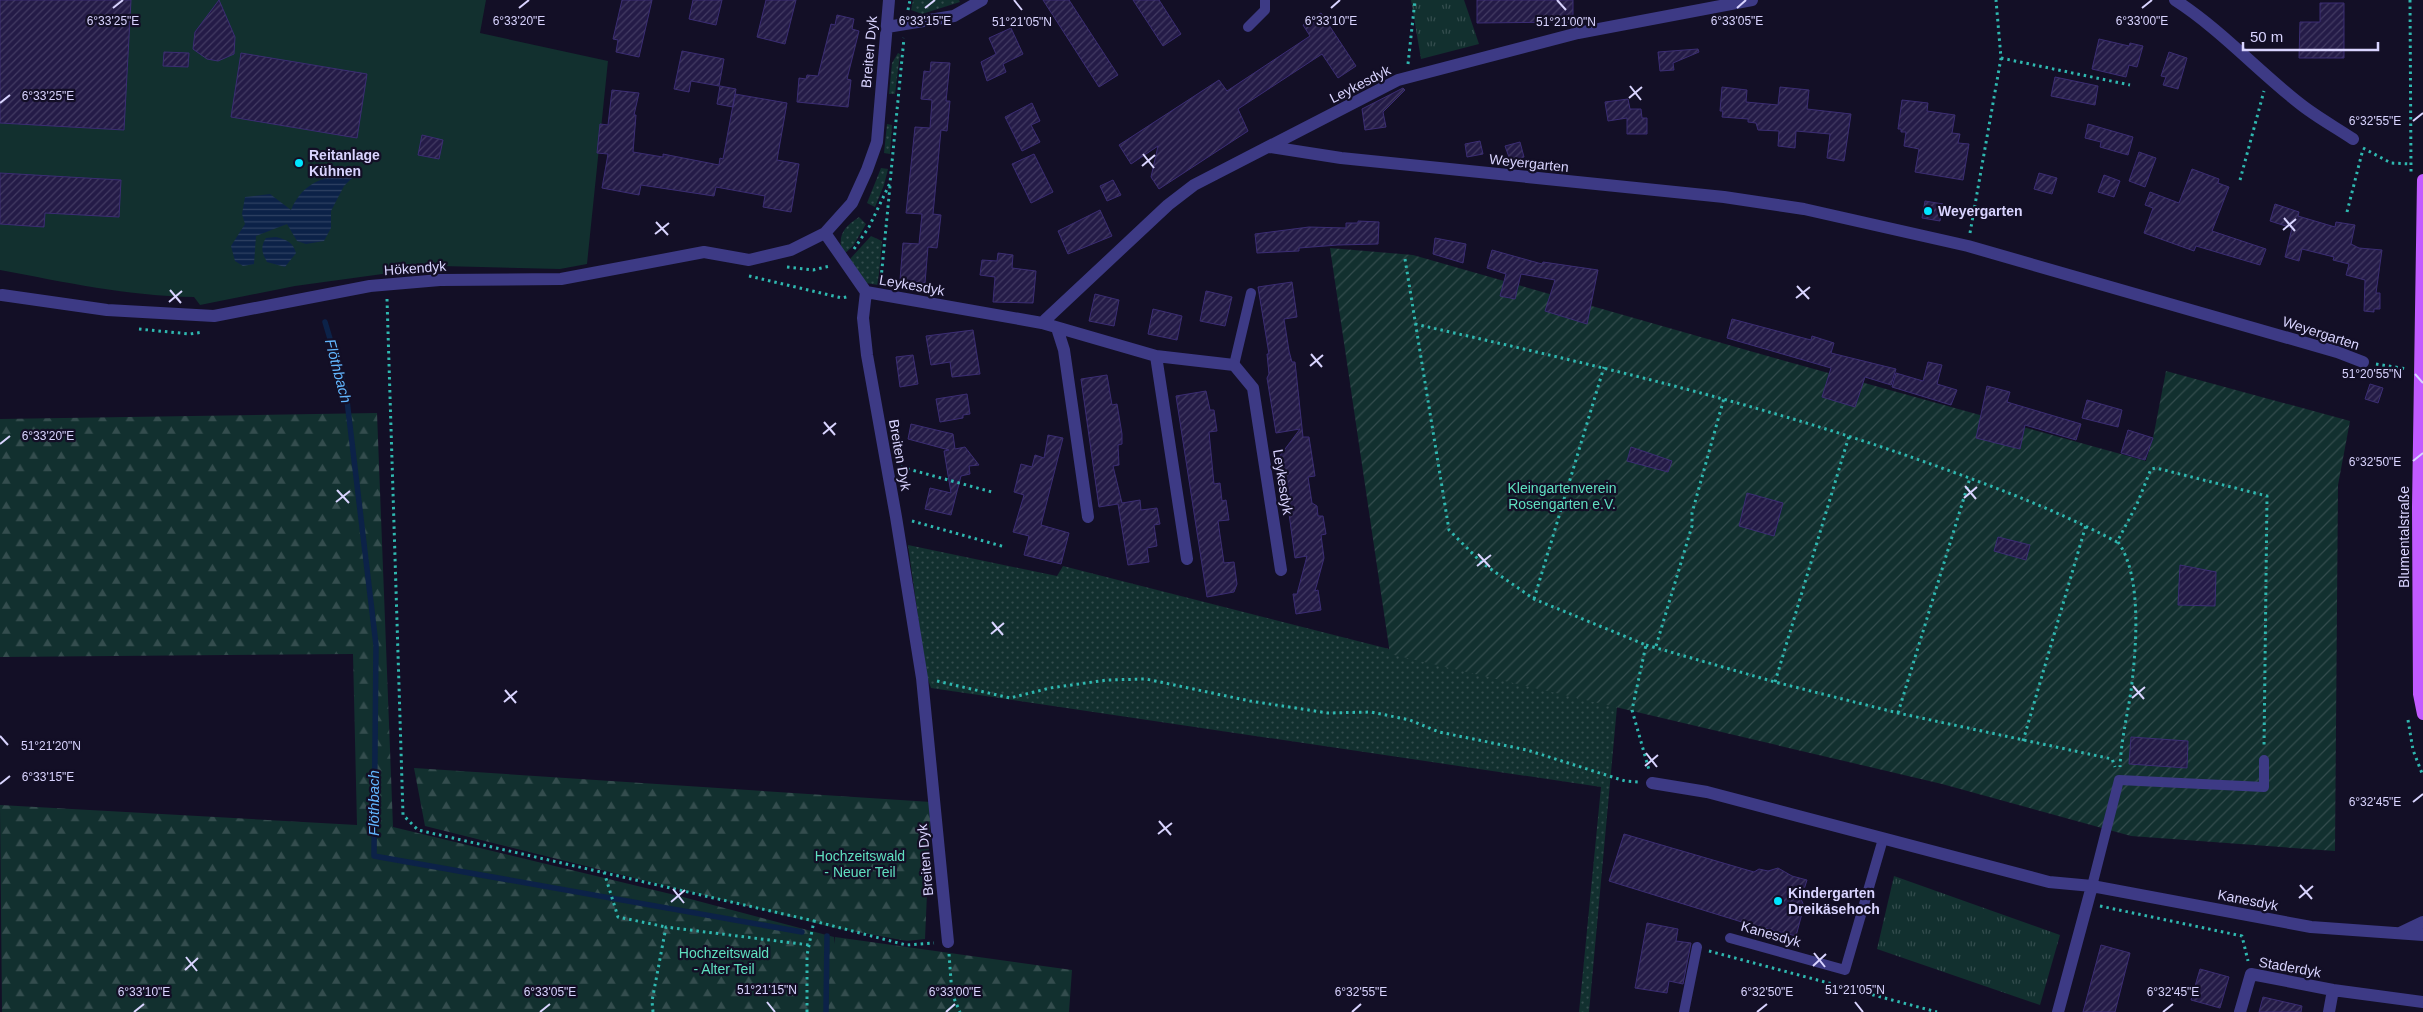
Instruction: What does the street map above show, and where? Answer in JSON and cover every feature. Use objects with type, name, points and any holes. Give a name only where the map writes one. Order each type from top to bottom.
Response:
[{"type":"main road","name":"Blumentalstraße","points":[[2423,180],[2419,632],[2419,694],[2423,714]]},
{"type":"street","name":"Breiten Dyk","points":[[825,233],[852,203],[877,142],[889,0]]},
{"type":"street","points":[[887,27],[954,16],[982,0]]},
{"type":"street","name":"Leykesdyk","points":[[1042,322],[1168,205],[1194,185],[1398,80],[1578,33],[1752,0]]},
{"type":"street","points":[[2175,0],[2190,10],[2300,104],[2353,139]]},
{"type":"street","name":"Weyergarten","points":[[1270,147],[1341,158],[1764,202],[1968,246],[2328,349],[2363,362]]},
{"type":"street","points":[[825,233],[866,292]]},
{"type":"street","name":"Hökendyk","points":[[2,295],[108,310],[214,316],[370,286],[440,280],[562,279],[704,252],[748,260],[791,250],[825,233]]},
{"type":"street","name":"Breiten Dyk","points":[[866,292],[863,318],[867,355],[922,678],[948,942]]},
{"type":"street","name":"Leykesdyk","points":[[866,292],[1042,322],[1156,356],[1234,364],[1253,388],[1281,570]]},
{"type":"street","points":[[1057,328],[1064,350],[1088,517]]},
{"type":"street","points":[[1156,356],[1187,559]]},
{"type":"street","name":"Kanesdyk","points":[[1652,783],[1707,792],[2049,882],[2092,886],[2311,927],[2423,935]]},
{"type":"street","points":[[2058,1012],[2092,886]]},
{"type":"street","name":"Kanesdyk","points":[[2400,933],[2423,922]]},
{"type":"street","name":"Staderdyk","points":[[2240,1012],[2251,974],[2417,1005]]},
{"type":"street","name":"Staderdyk","points":[[2329,1012],[2333,990]]},
{"type":"lane","points":[[1248,27],[1265,10],[1265,0]]},
{"type":"lane","points":[[1234,364],[1251,293]]},
{"type":"lane","points":[[2092,886],[2119,780],[2264,787],[2264,760]]},
{"type":"lane","name":"Kanesdyk","points":[[1730,938],[1845,970],[1883,838]]},
{"type":"lane","points":[[1684,1012],[1697,947]]},
{"type":"path","points":[[1406,78],[1416,7],[1415,0]]},
{"type":"path","points":[[1968,246],[2001,58],[1996,0]]},
{"type":"path","points":[[2353,139],[2364,149],[2391,163],[2411,164],[2410,0]]},
{"type":"path","points":[[2001,58],[2130,85]]},
{"type":"path","points":[[2240,180],[2268,76]]},
{"type":"path","points":[[2347,212],[2364,149]]},
{"type":"path","points":[[880,295],[890,183]]},
{"type":"path","points":[[1405,259],[1449,530],[1482,564],[1534,599],[1646,645],[1656,646],[1775,682],[1898,713],[2023,741],[2112,758],[2119,780]]},
{"type":"path","points":[[744,275],[842,298],[866,292]]},
{"type":"path","points":[[378,300],[396,296]]},
{"type":"path","points":[[387,298],[403,815],[418,830],[814,921],[906,945],[948,942],[952,994],[960,1012]]},
{"type":"path","points":[[1415,324],[1604,367],[1724,398],[1849,436],[1970,478],[2086,525],[2117,542],[2126,553],[2133,585],[2135,614],[2134,652],[2130,692],[2120,751],[2119,780]]},
{"type":"path","points":[[135,328],[190,334],[209,331]]},
{"type":"path","points":[[2363,362],[2420,371]]},
{"type":"path","points":[[1534,599],[1604,367]]},
{"type":"path","points":[[1656,646],[1692,526],[1692,512],[1724,398]]},
{"type":"path","points":[[1775,682],[1849,436]]},
{"type":"path","points":[[886,463],[992,492]]},
{"type":"path","points":[[2117,542],[2137,504],[2151,469],[2156,468],[2267,496],[2264,760]]},
{"type":"path","points":[[1898,713],[1970,478]]},
{"type":"path","points":[[896,517],[1005,547]]},
{"type":"path","points":[[2023,741],[2086,525]]},
{"type":"path","points":[[922,678],[1010,698],[1050,688],[1107,680],[1146,679],[1250,701],[1328,713],[1371,712],[1410,720],[1439,732],[1527,750],[1625,781],[1652,783],[1632,710],[1646,645]]},
{"type":"path","points":[[604,872],[618,917],[666,927],[809,945]]},
{"type":"path","points":[[2087,903],[2242,936],[2251,974]]},
{"type":"path","points":[[807,1012],[809,945],[814,921]]},
{"type":"path","points":[[653,1012],[652,1002],[666,927]]},
{"type":"path","points":[[1697,947],[1937,1012]]},
{"type":"green space","name":"Reitanlage Kühnen","points":[[0,0],[486,0],[480,33],[608,61],[587,264],[560,269],[441,266],[295,286],[200,305],[194,297],[120,291],[0,270]]},
{"type":"green space","points":[[913,0],[959,0],[960,2],[922,14],[911,10]]},
{"type":"green space","points":[[1411,0],[1464,0],[1479,44],[1421,59]]},
{"type":"green space","points":[[898,53],[900,54],[895,94],[889,94],[892,63]]},
{"type":"green space","points":[[887,124],[892,125],[890,154],[884,153]]},
{"type":"green space","points":[[881,168],[888,169],[875,207],[867,203]]},
{"type":"green space","points":[[859,217],[866,224],[853,246],[843,255],[841,237],[845,229]]},
{"type":"green space","points":[[871,236],[882,241],[878,285],[866,283],[850,259]]},
{"type":"green space","name":"Kleingartenverein Rosengarten e.V.","points":[[1330,248],[1413,255],[2146,461],[2153,438],[2166,371],[2350,421],[2338,485],[2335,851],[2131,836],[1942,784],[1390,654]]},
{"type":"green space","name":"Hochzeitswald - Alter Teil","points":[[377,413],[393,827],[679,896],[834,937],[834,944],[835,937],[1072,970],[1069,1012],[2,1012],[0,805],[357,825],[353,654],[0,657],[0,419]]},
{"type":"green space","points":[[908,545],[1057,576],[1063,566],[1617,707],[1589,1012],[1579,1012],[1601,787],[931,688],[926,674]]},
{"type":"green space","name":"Hochzeitswald - Neuer Teil","points":[[414,768],[931,802],[925,939],[907,941],[835,928],[425,826]]},
{"type":"green space","points":[[1894,876],[2060,935],[2040,1005],[1877,949]]},
{"type":"water","points":[[342,175],[352,178],[344,186],[331,211],[331,228],[324,241],[306,244],[297,241],[287,224],[256,236],[254,264],[243,266],[235,261],[231,246],[245,224],[242,214],[245,197],[270,194],[291,210],[300,195],[311,185],[325,178]]},
{"type":"water","points":[[276,237],[289,242],[296,253],[285,267],[267,262],[263,253],[262,247],[266,238]]},
{"type":"building","points":[[0,0],[131,0],[124,130],[0,123]]},
{"type":"building","points":[[219,0],[235,37],[234,54],[218,61],[207,59],[193,49],[195,32]]},
{"type":"building","points":[[622,0],[652,0],[639,57],[616,52],[618,40],[613,39]]},
{"type":"building","points":[[693,0],[722,0],[716,25],[689,19]]},
{"type":"building","points":[[766,0],[796,0],[785,44],[757,37]]},
{"type":"building","points":[[1043,0],[1069,0],[1118,75],[1099,87]]},
{"type":"building","points":[[1133,0],[1159,0],[1181,34],[1163,46]]},
{"type":"building","points":[[1477,0],[1573,0],[1573,22],[1477,23]]},
{"type":"building","points":[[2320,3],[2344,3],[2344,58],[2299,58],[2300,22],[2320,22]]},
{"type":"building","points":[[1321,13],[1356,66],[1338,78],[1322,54],[1238,109],[1248,131],[1159,189],[1151,177],[1158,146],[1131,164],[1119,145],[1219,80],[1227,91],[1310,36],[1303,25]]},
{"type":"building","points":[[837,15],[854,19],[852,29],[859,31],[847,79],[851,80],[848,107],[797,102],[799,78],[806,79],[807,75],[818,76],[831,24],[835,25]]},
{"type":"building","points":[[1011,28],[1023,54],[1003,64],[1006,72],[987,81],[981,62],[996,54],[989,38]]},
{"type":"building","points":[[2099,39],[2129,46],[2130,43],[2143,46],[2137,67],[2129,65],[2126,77],[2092,69]]},
{"type":"building","points":[[1698,49],[1699,52],[1673,63],[1674,70],[1660,71],[1658,52]]},
{"type":"building","points":[[682,51],[724,59],[719,86],[691,81],[689,92],[674,89]]},
{"type":"building","points":[[164,52],[189,53],[188,67],[163,66]]},
{"type":"building","points":[[2169,52],[2187,58],[2178,89],[2163,85],[2166,77],[2161,76]]},
{"type":"building","points":[[241,53],[367,74],[357,138],[231,117]]},
{"type":"building","points":[[931,62],[950,63],[946,101],[950,101],[947,131],[941,130],[933,214],[941,215],[937,248],[928,247],[925,283],[900,280],[903,243],[919,244],[922,214],[906,213],[915,127],[930,128],[932,100],[921,99],[924,71],[930,72]]},
{"type":"building","points":[[2055,77],[2098,86],[2095,105],[2051,96]]},
{"type":"building","points":[[720,86],[736,89],[733,107],[717,104]]},
{"type":"building","points":[[1722,87],[1747,90],[1746,102],[1778,105],[1780,87],[1809,90],[1807,109],[1851,114],[1844,161],[1827,158],[1830,134],[1796,131],[1795,148],[1778,146],[1779,131],[1758,130],[1756,123],[1748,122],[1748,119],[1722,117],[1723,111],[1720,111]]},
{"type":"building","points":[[1403,88],[1405,90],[1383,112],[1386,127],[1365,130],[1362,109]]},
{"type":"building","points":[[612,90],[639,93],[634,115],[636,115],[633,152],[663,157],[663,154],[719,165],[720,158],[723,159],[735,94],[787,103],[777,160],[799,164],[791,212],[763,207],[765,196],[716,187],[714,196],[641,185],[639,195],[602,188],[608,154],[597,153],[600,124],[608,125]]},
{"type":"building","points":[[1628,99],[1630,109],[1641,109],[1642,118],[1647,118],[1647,134],[1627,134],[1627,118],[1608,121],[1605,102]]},
{"type":"building","points":[[1902,100],[1928,103],[1927,111],[1955,115],[1952,133],[1960,134],[1958,143],[1969,144],[1963,180],[1915,172],[1919,149],[1904,146],[1906,132],[1901,132],[1901,129],[1898,129]]},
{"type":"building","points":[[1032,103],[1040,121],[1031,125],[1040,142],[1022,151],[1005,117]]},
{"type":"building","points":[[2088,124],[2133,137],[2128,155],[2100,147],[2101,142],[2085,138]]},
{"type":"building","points":[[422,135],[443,140],[439,159],[418,155]]},
{"type":"building","points":[[1480,141],[1483,154],[1467,157],[1465,144]]},
{"type":"building","points":[[1520,142],[1524,157],[1510,160],[1505,146]]},
{"type":"building","points":[[2139,152],[2156,158],[2145,187],[2129,181]]},
{"type":"building","points":[[1034,154],[1053,192],[1031,203],[1012,164]]},
{"type":"building","points":[[2192,169],[2219,179],[2218,183],[2229,187],[2212,231],[2266,249],[2260,265],[2196,246],[2194,251],[2144,233],[2153,208],[2145,205],[2150,192],[2179,203]]},
{"type":"building","points":[[0,173],[121,180],[119,217],[45,213],[44,227],[0,224]]},
{"type":"building","points":[[2039,173],[2057,178],[2052,194],[2034,189]]},
{"type":"building","points":[[2104,175],[2120,181],[2114,197],[2098,192]]},
{"type":"building","points":[[1113,180],[1121,195],[1107,201],[1100,186]]},
{"type":"building","points":[[1925,201],[1943,204],[1940,221],[1922,218]]},
{"type":"building","points":[[2275,204],[2299,212],[2298,216],[2335,227],[2336,222],[2355,225],[2351,244],[2359,248],[2382,250],[2376,293],[2380,293],[2380,309],[2374,309],[2374,312],[2364,311],[2365,280],[2346,275],[2349,264],[2333,260],[2334,257],[2302,249],[2299,261],[2285,257],[2292,228],[2270,221]]},
{"type":"building","points":[[1100,210],[1112,236],[1068,254],[1058,231]]},
{"type":"building","points":[[1358,221],[1379,222],[1378,244],[1338,245],[1299,248],[1299,251],[1257,253],[1255,234],[1309,227],[1346,228],[1346,223],[1358,223]]},
{"type":"building","points":[[1435,238],[1466,244],[1463,263],[1433,254]]},
{"type":"building","points":[[1492,250],[1542,264],[1543,262],[1598,270],[1587,324],[1545,311],[1555,280],[1521,274],[1515,299],[1500,296],[1506,274],[1487,268]]},
{"type":"building","points":[[998,253],[1013,255],[1012,268],[1036,271],[1033,303],[993,302],[995,277],[980,275],[982,260],[997,261]]},
{"type":"building","points":[[1292,282],[1297,317],[1284,319],[1289,351],[1292,362],[1295,362],[1303,437],[1309,437],[1315,476],[1308,477],[1312,503],[1317,506],[1318,516],[1323,516],[1326,534],[1321,535],[1324,558],[1315,591],[1318,590],[1321,610],[1296,614],[1293,594],[1297,594],[1307,556],[1295,558],[1283,469],[1281,469],[1279,457],[1300,429],[1276,433],[1267,378],[1269,374],[1267,354],[1269,354],[1258,287]]},
{"type":"building","points":[[1206,291],[1232,297],[1225,326],[1200,321]]},
{"type":"building","points":[[1095,294],[1119,300],[1114,326],[1089,321]]},
{"type":"building","points":[[1153,309],[1182,316],[1177,340],[1148,334]]},
{"type":"building","points":[[1732,319],[1811,340],[1812,336],[1834,343],[1831,353],[1896,369],[1891,385],[1865,377],[1855,407],[1822,397],[1831,368],[1727,338]]},
{"type":"building","points":[[973,330],[980,374],[952,377],[950,362],[931,365],[926,336]]},
{"type":"building","points":[[913,355],[918,384],[900,387],[896,357]]},
{"type":"building","points":[[1928,362],[1942,365],[1937,384],[1957,390],[1951,405],[1892,387],[1896,373],[1923,381]]},
{"type":"building","points":[[1107,375],[1112,405],[1117,404],[1122,434],[1122,444],[1118,445],[1119,465],[1113,466],[1122,503],[1140,500],[1141,510],[1157,508],[1160,524],[1154,525],[1157,546],[1147,548],[1149,562],[1128,565],[1118,504],[1099,507],[1081,379]]},
{"type":"building","points":[[2370,384],[2383,388],[2378,403],[2365,399]]},
{"type":"building","points":[[1987,386],[2010,392],[2007,402],[2081,424],[2076,440],[2025,425],[2020,449],[1976,438]]},
{"type":"building","points":[[1206,391],[1210,410],[1214,410],[1217,431],[1209,432],[1214,484],[1220,483],[1222,501],[1226,500],[1229,520],[1218,521],[1224,563],[1234,562],[1237,584],[1234,592],[1207,597],[1176,396]]},
{"type":"building","points":[[967,394],[970,414],[963,415],[963,418],[940,422],[936,399]]},
{"type":"building","points":[[2087,400],[2122,410],[2118,427],[2082,418]]},
{"type":"building","points":[[911,424],[953,434],[955,449],[965,447],[979,465],[969,466],[970,474],[961,476],[951,515],[925,509],[930,488],[951,493],[944,451],[949,450],[908,439]]},
{"type":"building","points":[[2128,430],[2153,438],[2145,460],[2121,453]]},
{"type":"building","points":[[1048,435],[1063,438],[1041,525],[1069,533],[1061,564],[1024,555],[1029,536],[1013,532],[1024,495],[1014,492],[1021,464],[1032,467],[1035,455],[1044,458]]},
{"type":"building","points":[[1631,447],[1672,461],[1668,472],[1627,461]]},
{"type":"building","points":[[1747,493],[1783,503],[1774,536],[1739,526]]},
{"type":"building","points":[[1998,537],[2030,545],[2026,560],[1994,551]]},
{"type":"building","points":[[2180,565],[2216,572],[2215,606],[2178,605]]},
{"type":"building","points":[[2131,737],[2188,741],[2187,768],[2129,764]]},
{"type":"building","points":[[1624,834],[1754,872],[1759,869],[1768,871],[1778,868],[1792,876],[1807,880],[1801,899],[1804,906],[1796,936],[1745,923],[1609,881]]},
{"type":"building","points":[[1647,923],[1678,929],[1676,941],[1691,943],[1683,984],[1669,981],[1667,993],[1635,988]]},
{"type":"building","points":[[2101,945],[2130,953],[2115,1012],[2083,1012]]},
{"type":"building","points":[[2200,969],[2229,977],[2220,1008],[2191,1000]]},
{"type":"building","points":[[2263,997],[2302,1006],[2301,1012],[2259,1012]]},
{"type":"waterway","name":"Flöthbach","points":[[325,322],[346,392],[376,645],[374,856],[802,932]]},
{"type":"waterway","name":"Flöthbach","points":[[826,1012],[827,936]]},
{"type":"place","name":"Reitanlage Kühnen","points":[[299,163]]},
{"type":"place","name":"Weyergarten","points":[[1928,211]]},
{"type":"place","name":"Kindergarten Dreikäsehoch","points":[[1778,901]]}]
